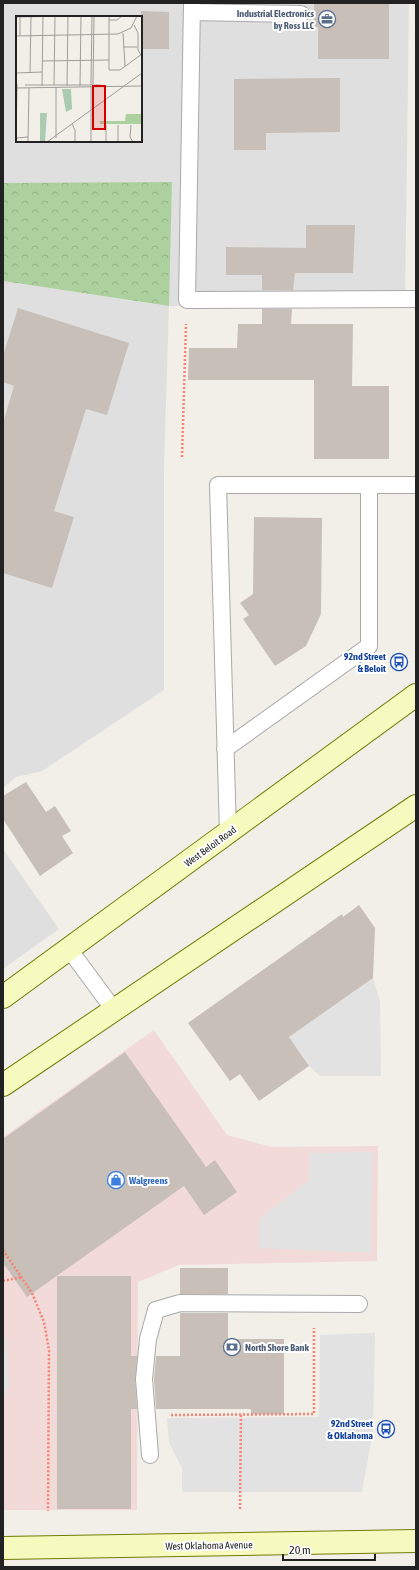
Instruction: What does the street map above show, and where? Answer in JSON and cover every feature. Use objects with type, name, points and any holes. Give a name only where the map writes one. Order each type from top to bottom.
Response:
[{"type":"main road","name":"West Beloit Road","points":[[3,997],[416,695]]},
{"type":"main road","points":[[3,1085],[416,806]]},
{"type":"main road","name":"West Oklahoma Avenue","points":[[3,1548],[416,1542]]},
{"type":"lane","points":[[301,14],[192,7],[187,300],[416,299]]},
{"type":"lane","points":[[228,833],[218,485],[416,485]]},
{"type":"lane","points":[[226,749],[369,646],[369,485]]},
{"type":"lane","points":[[69,949],[114,1010]]},
{"type":"lane","points":[[150,1455],[144,1378],[148,1339],[156,1310],[180,1304],[359,1304]]},
{"type":"path","points":[[182,456],[187,300]]},
{"type":"path","points":[[3,1250],[32,1293],[44,1322],[49,1350],[48,1511]]},
{"type":"path","points":[[3,1281],[22,1278]]},
{"type":"path","points":[[169,1415],[314,1414],[314,1304]]},
{"type":"path","points":[[240,1509],[241,1414]]},
{"type":"shaded area","points":[[3,3],[409,3],[405,306],[169,306],[164,468],[164,690],[42,771],[16,777],[3,788],[3,281],[168,306],[172,183],[3,183]]},
{"type":"shaded area","points":[[3,849],[59,929],[3,969]]},
{"type":"shaded area","points":[[373,978],[380,1001],[381,1076],[320,1076],[309,1066],[289,1037]]},
{"type":"shaded area","points":[[154,1030],[227,1135],[272,1147],[378,1146],[377,1261],[179,1265],[138,1282],[137,1510],[3,1510],[3,1137]]},
{"type":"shaded area","points":[[373,1152],[371,1253],[259,1248],[259,1219],[309,1180],[310,1153]]},
{"type":"shaded area","points":[[375,1333],[373,1431],[362,1492],[182,1492],[182,1468],[169,1443],[167,1418],[319,1417],[320,1335]]},
{"type":"shaded area","points":[[3,1334],[6,1340],[9,1383],[3,1405]]},
{"type":"green space","points":[[172,182],[169,306],[3,281],[3,183]]},
{"type":"building","points":[[314,3],[389,3],[389,59],[318,59],[318,27],[314,27]]},
{"type":"building","points":[[141,11],[169,12],[169,49],[142,49]]},
{"type":"building","points":[[340,78],[340,132],[266,133],[266,150],[234,150],[234,79]]},
{"type":"building","points":[[306,225],[355,225],[353,273],[295,273],[293,290],[262,290],[262,275],[226,275],[226,247],[306,248]]},
{"type":"building","points":[[18,308],[129,343],[107,415],[86,409],[54,511],[74,517],[52,588],[3,573],[3,423],[14,386],[3,382],[3,356]]},
{"type":"building","points":[[262,309],[292,309],[291,324],[353,324],[352,386],[389,386],[389,459],[314,459],[314,380],[188,380],[189,348],[237,348],[238,324],[262,324]]},
{"type":"building","points":[[254,517],[322,518],[321,614],[306,646],[275,666],[243,619],[249,615],[240,603],[253,594]]},
{"type":"building","points":[[26,782],[46,812],[55,806],[71,831],[62,836],[73,853],[40,876],[3,819],[3,796]]},
{"type":"building","points":[[359,905],[375,928],[373,978],[289,1037],[309,1066],[259,1101],[240,1074],[230,1081],[188,1023],[342,914],[343,917]]},
{"type":"building","name":"Walgreens","points":[[125,1052],[206,1167],[215,1160],[237,1192],[204,1215],[184,1186],[27,1297],[3,1263],[3,1139]]},
{"type":"building","points":[[180,1268],[228,1268],[228,1294],[180,1294]]},
{"type":"building","points":[[57,1276],[131,1276],[131,1356],[137,1356],[135,1380],[137,1409],[131,1409],[131,1509],[57,1509]]},
{"type":"building","name":"North Shore Bank","points":[[180,1313],[228,1313],[228,1339],[284,1339],[284,1414],[251,1414],[251,1409],[156,1409],[154,1379],[156,1356],[180,1356]]},
{"type":"place","name":"Industrial Electronics by Ross LLC","points":[[327,19]]},
{"type":"place","name":"92nd Street & Beloit","points":[[399,662]]},
{"type":"place","name":"Walgreens","points":[[116,1180]]},
{"type":"place","name":"North Shore Bank","points":[[232,1347]]},
{"type":"place","name":"92nd Street & Oklahoma","points":[[386,1429]]}]
